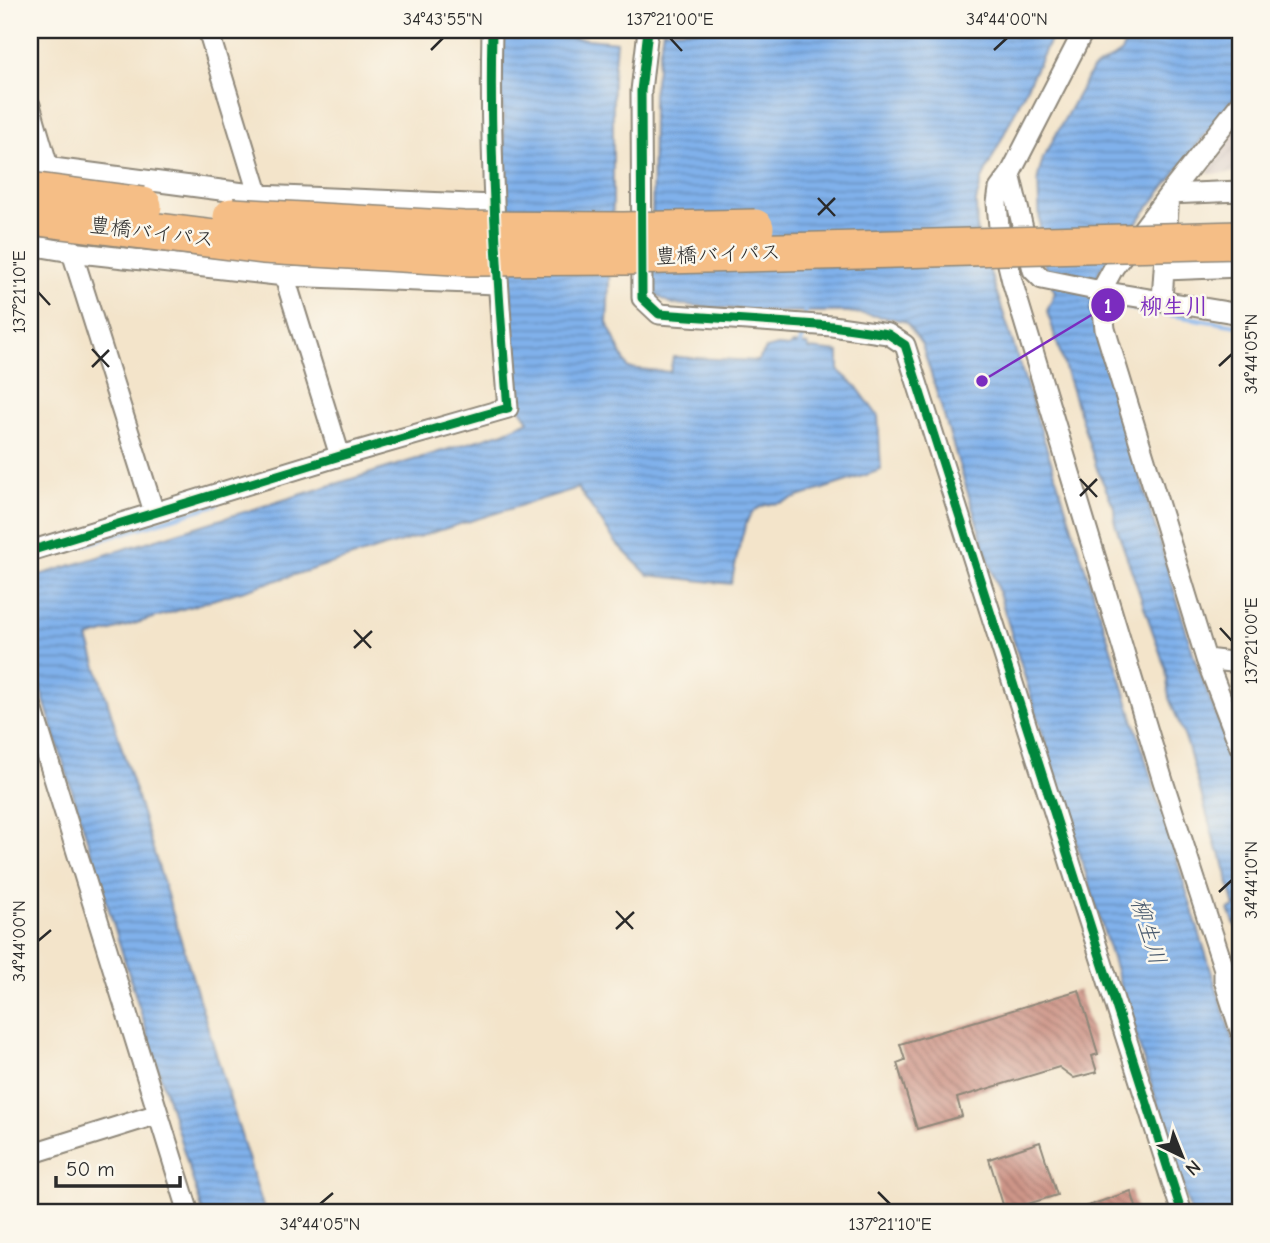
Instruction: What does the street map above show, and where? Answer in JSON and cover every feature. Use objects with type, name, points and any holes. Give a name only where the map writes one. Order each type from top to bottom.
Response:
[{"type":"highway","name":"豊橋バイパス","points":[[40,180],[243,218],[464,230],[652,230],[1240,215]]},
{"type":"highway","name":"豊橋バイパス","points":[[30,216],[263,245],[471,257],[628,256],[1240,240]]},
{"type":"street","points":[[208,30],[340,456]]},
{"type":"street","points":[[30,551],[340,456],[508,408],[497,284],[490,121],[492,30]]},
{"type":"street","points":[[648,30],[641,91],[642,298],[659,314],[815,324],[888,334],[905,345],[1182,1213]]},
{"type":"street","points":[[1084,30],[1010,174],[999,189],[999,227],[1012,281],[1163,781],[1224,969],[1224,980],[1240,1030]]},
{"type":"street","points":[[1240,104],[1114,267],[1101,299],[1105,329],[1206,659],[1240,747]]},
{"type":"street","points":[[30,105],[40,180]]},
{"type":"street","points":[[30,165],[40,180],[71,252],[154,512]]},
{"type":"street","points":[[1010,174],[1033,270],[1042,279],[1101,299],[1162,300],[1240,314]]},
{"type":"street","points":[[40,180],[259,195],[494,205]]},
{"type":"street","points":[[1169,194],[1240,191]]},
{"type":"street","points":[[1162,300],[1169,194]]},
{"type":"street","points":[[30,245],[285,276],[497,284]]},
{"type":"street","points":[[1165,270],[1240,267]]},
{"type":"street","points":[[1206,659],[1240,663]]},
{"type":"street","points":[[30,701],[189,1213]]},
{"type":"street","points":[[30,1154],[158,1114]]},
{"type":"shaded area","points":[[1240,110],[1240,173],[1208,174],[1211,147]]},
{"type":"water","points":[[504,30],[569,30],[568,37],[616,42],[607,323],[628,368],[670,372],[673,357],[758,361],[766,349],[793,344],[808,345],[809,349],[839,352],[839,371],[856,386],[878,416],[881,470],[757,508],[745,528],[731,584],[648,575],[617,544],[578,488],[88,638],[265,1213],[203,1213],[30,655],[30,578],[504,432],[529,421],[516,402],[501,78]]},
{"type":"water","points":[[663,30],[1055,30],[982,179],[976,202],[977,231],[1117,667],[1240,1064],[1240,1213],[1191,1213],[922,345],[906,322],[891,318],[848,312],[779,312],[671,304],[652,292],[653,94]]},
{"type":"water","points":[[1132,30],[1240,30],[1240,90],[1099,271],[1090,310],[1196,663],[1240,778],[1240,927],[1236,927],[1229,910],[1235,907],[1222,857],[1216,847],[1187,743],[1169,698],[1166,670],[1115,523],[1114,507],[1097,469],[1047,311],[1055,292],[1045,271],[1040,230],[1038,177],[1043,158],[1092,69],[1120,54]]},
{"type":"building","points":[[1079,990],[1098,1054],[1092,1056],[1097,1072],[1074,1078],[1059,1067],[957,1098],[962,1116],[917,1129],[897,1063],[905,1060],[900,1044]]},
{"type":"building","points":[[1040,1142],[1057,1195],[1005,1211],[989,1159]]},
{"type":"building","points":[[1131,1191],[1138,1213],[1073,1213],[1073,1211]]},
{"type":"waterway","points":[[1105,304],[1240,326]]},
{"type":"waterway","points":[[800,348],[806,306]]},
{"type":"waterway","points":[[30,561],[217,504]]},
{"type":"cycle path","points":[[30,551],[340,456],[508,408],[495,219],[492,30]]},
{"type":"cycle path","points":[[648,30],[641,91],[642,298],[659,314],[832,326],[888,334],[905,345],[1182,1213]]},
{"type":"place","name":"柳生川","points":[[982,381]]}]
